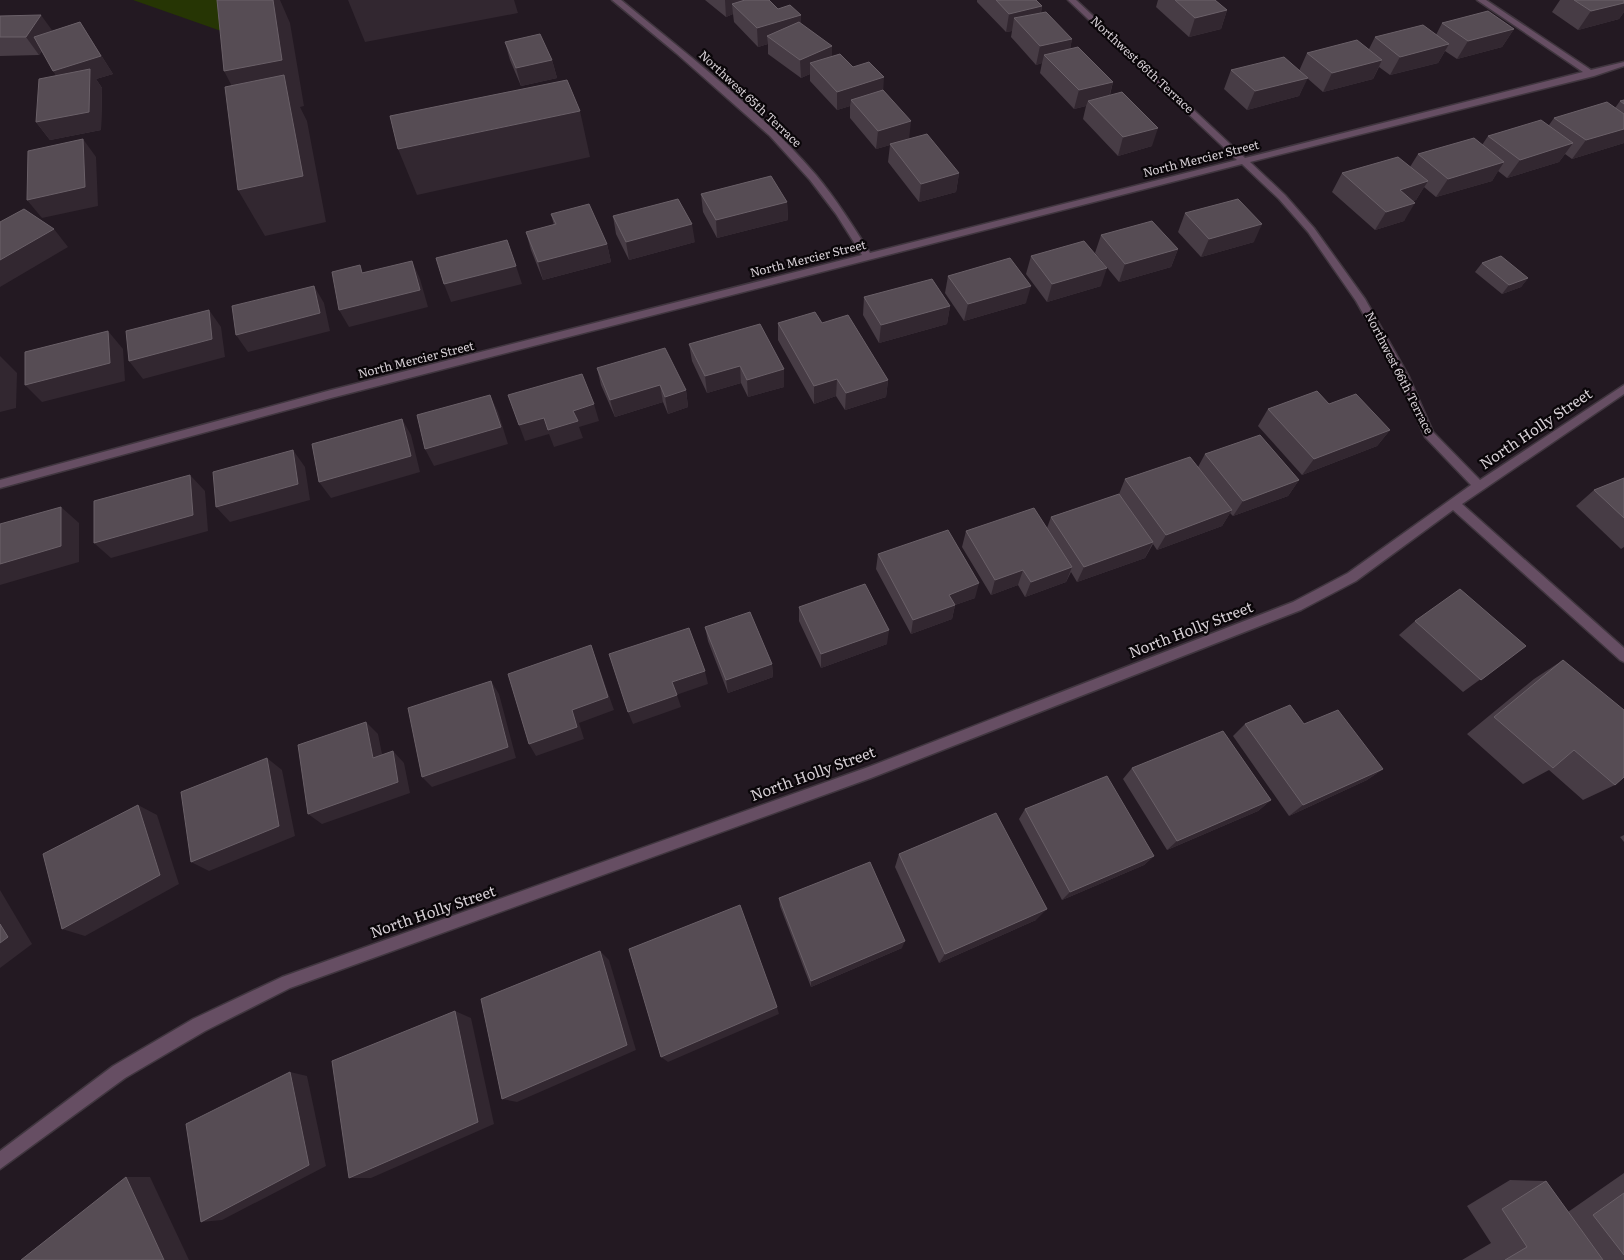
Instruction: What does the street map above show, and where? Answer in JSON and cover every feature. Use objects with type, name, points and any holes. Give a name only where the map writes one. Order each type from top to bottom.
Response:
[{"type":"street","name":"Northwest 65th Terrace","points":[[616,0],[679,51],[773,134],[823,192],[868,257]]},
{"type":"street","name":"Northwest 66th Terrace","points":[[1072,0],[1282,197],[1299,217],[1355,291],[1404,377],[1429,434],[1479,486]]},
{"type":"street","points":[[1482,0],[1591,74]]},
{"type":"street","name":"North Mercier Street","points":[[0,484],[331,394],[1591,74],[1624,64]]},
{"type":"street","name":"North Holly Street","points":[[0,1161],[119,1072],[199,1025],[287,982],[871,772],[1297,606],[1352,576],[1479,486],[1624,390]]},
{"type":"street","points":[[1454,504],[1624,656]]},
{"type":"green space","points":[[133,0],[254,0],[224,32]]},
{"type":"building","points":[[217,0],[273,0],[282,60],[224,71]]},
{"type":"building","points":[[745,0],[769,0],[778,9],[790,5],[801,15],[757,28],[732,4]]},
{"type":"building","points":[[996,0],[1036,0],[1042,6],[1009,14]]},
{"type":"building","points":[[1175,0],[1215,0],[1227,10],[1195,18]]},
{"type":"building","points":[[1574,0],[1624,0],[1624,3],[1591,11]]},
{"type":"building","points":[[1488,11],[1514,29],[1468,41],[1442,23]]},
{"type":"building","points":[[1046,12],[1072,39],[1040,46],[1014,18]]},
{"type":"building","points":[[41,15],[26,37],[0,37],[0,16]]},
{"type":"building","points":[[80,22],[101,56],[53,71],[34,37]]},
{"type":"building","points":[[799,22],[832,46],[800,60],[767,36]]},
{"type":"building","points":[[1423,25],[1449,44],[1400,57],[1375,37]]},
{"type":"building","points":[[540,34],[552,60],[516,68],[505,42]]},
{"type":"building","points":[[1357,40],[1382,60],[1332,73],[1307,53]]},
{"type":"building","points":[[1078,47],[1113,82],[1079,90],[1044,55]]},
{"type":"building","points":[[840,54],[853,67],[869,62],[884,77],[837,92],[810,63]]},
{"type":"building","points":[[1284,57],[1308,78],[1255,91],[1231,70]]},
{"type":"building","points":[[90,69],[89,112],[36,122],[39,79]]},
{"type":"building","points":[[284,75],[303,176],[238,190],[225,87]]},
{"type":"building","points":[[567,80],[580,111],[398,149],[390,116]]},
{"type":"building","points":[[883,90],[911,121],[878,131],[851,100]]},
{"type":"building","points":[[1122,92],[1158,128],[1123,137],[1088,101]]},
{"type":"building","points":[[1607,102],[1624,114],[1624,129],[1586,140],[1554,118]]},
{"type":"building","points":[[1541,120],[1573,143],[1520,160],[1488,136]]},
{"type":"building","points":[[927,134],[959,173],[921,184],[890,144]]},
{"type":"building","points":[[1474,138],[1504,162],[1448,179],[1418,154]]},
{"type":"building","points":[[83,139],[85,187],[27,200],[28,151]]},
{"type":"building","points":[[1398,157],[1428,181],[1400,190],[1415,203],[1386,212],[1342,173]]},
{"type":"building","points":[[771,176],[787,202],[716,220],[701,194]]},
{"type":"building","points":[[678,199],[692,224],[626,242],[613,216]]},
{"type":"building","points":[[1238,199],[1262,224],[1209,239],[1185,213]]},
{"type":"building","points":[[589,204],[607,244],[538,262],[526,232],[556,224],[551,214]]},
{"type":"building","points":[[24,209],[54,229],[0,260],[0,222]]},
{"type":"building","points":[[1152,221],[1178,249],[1125,264],[1101,235]]},
{"type":"building","points":[[507,240],[516,266],[444,284],[436,258]]},
{"type":"building","points":[[1084,241],[1107,268],[1052,284],[1031,256]]},
{"type":"building","points":[[1501,256],[1528,278],[1509,285],[1482,263]]},
{"type":"building","points":[[1010,258],[1031,286],[968,304],[948,276]]},
{"type":"building","points":[[412,261],[420,290],[339,310],[332,272],[360,265],[362,273]]},
{"type":"building","points":[[932,279],[950,306],[881,325],[864,297]]},
{"type":"building","points":[[314,286],[320,313],[236,335],[232,306]]},
{"type":"building","points":[[209,310],[212,339],[129,361],[126,331]]},
{"type":"building","points":[[815,312],[822,323],[848,315],[888,380],[846,393],[837,379],[814,386],[778,323]]},
{"type":"building","points":[[760,324],[784,369],[747,380],[740,366],[705,376],[689,344]]},
{"type":"building","points":[[108,331],[110,363],[25,385],[25,352]]},
{"type":"building","points":[[665,348],[686,390],[665,397],[660,385],[610,400],[597,368]]},
{"type":"building","points":[[582,374],[594,404],[573,411],[578,421],[548,430],[544,418],[519,425],[508,395]]},
{"type":"building","points":[[1317,391],[1329,404],[1356,394],[1390,430],[1314,459],[1268,409]]},
{"type":"building","points":[[490,395],[501,427],[425,449],[417,415]]},
{"type":"building","points":[[402,419],[411,456],[319,482],[312,444]]},
{"type":"building","points":[[1260,435],[1299,480],[1243,501],[1205,454]]},
{"type":"building","points":[[293,450],[298,484],[216,507],[213,472]]},
{"type":"building","points":[[1190,457],[1232,510],[1166,535],[1125,479]]},
{"type":"building","points":[[190,475],[193,515],[94,543],[94,501]]},
{"type":"building","points":[[1624,478],[1624,518],[1594,490]]},
{"type":"building","points":[[1119,494],[1153,542],[1084,567],[1051,517]]},
{"type":"building","points":[[61,507],[61,546],[0,564],[0,524]]},
{"type":"building","points":[[1034,508],[1072,567],[1031,582],[1023,570],[995,580],[966,531]]},
{"type":"building","points":[[948,530],[979,583],[949,595],[955,605],[913,620],[878,554]]},
{"type":"building","points":[[865,584],[889,630],[821,654],[799,607]]},
{"type":"building","points":[[1460,589],[1526,646],[1481,680],[1415,621]]},
{"type":"building","points":[[750,612],[772,664],[726,680],[705,627]]},
{"type":"building","points":[[689,628],[705,671],[672,682],[677,695],[628,712],[609,654]]},
{"type":"building","points":[[591,645],[608,697],[572,710],[577,727],[529,744],[508,674]]},
{"type":"building","points":[[1563,660],[1624,710],[1624,777],[1615,785],[1574,750],[1553,768],[1494,717]]},
{"type":"building","points":[[491,681],[508,747],[422,777],[408,708]]},
{"type":"building","points":[[1290,705],[1304,724],[1338,710],[1383,769],[1303,805],[1245,724]]},
{"type":"building","points":[[366,722],[373,758],[393,751],[398,782],[308,814],[298,745]]},
{"type":"building","points":[[1223,731],[1271,800],[1177,841],[1132,768]]},
{"type":"building","points":[[267,758],[279,826],[191,862],[181,792]]},
{"type":"building","points":[[1107,776],[1154,856],[1070,892],[1025,809]]},
{"type":"building","points":[[138,805],[160,875],[62,929],[43,854]]},
{"type":"building","points":[[996,813],[1047,909],[945,954],[899,854]]},
{"type":"building","points":[[870,862],[905,941],[811,981],[779,898]]},
{"type":"building","points":[[740,905],[777,1007],[661,1057],[629,949]]},
{"type":"building","points":[[0,924],[8,937],[0,943]]},
{"type":"building","points":[[600,951],[627,1045],[502,1099],[481,999]]},
{"type":"building","points":[[455,1011],[478,1122],[349,1178],[332,1061]]},
{"type":"building","points":[[290,1072],[309,1165],[201,1222],[186,1124]]},
{"type":"building","points":[[126,1177],[164,1260],[21,1260]]},
{"type":"building","points":[[1546,1181],[1603,1260],[1505,1260],[1527,1247],[1502,1209]]},
{"type":"building","points":[[1624,1193],[1624,1255],[1593,1215]]}]
